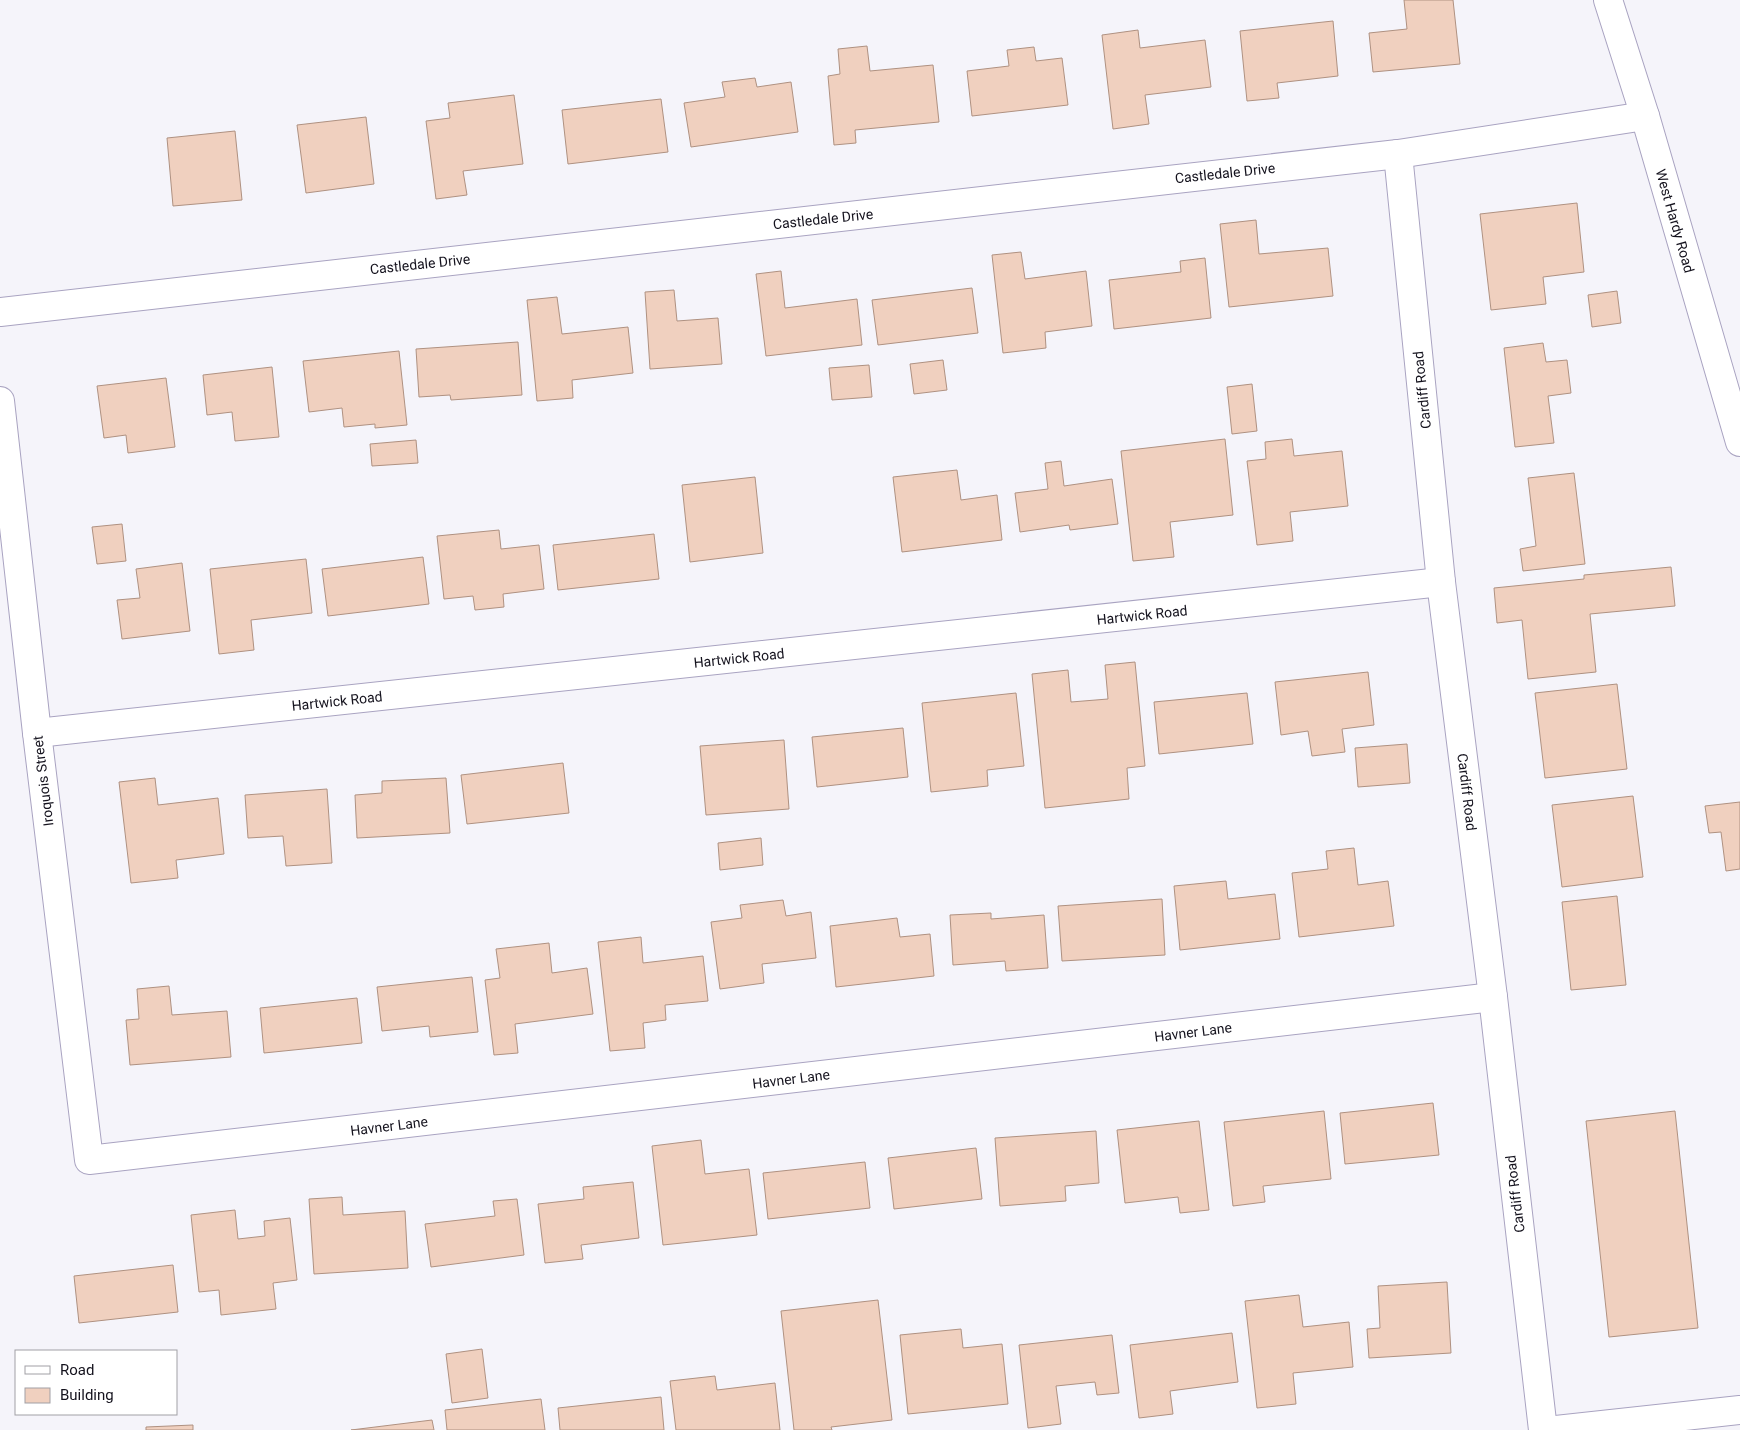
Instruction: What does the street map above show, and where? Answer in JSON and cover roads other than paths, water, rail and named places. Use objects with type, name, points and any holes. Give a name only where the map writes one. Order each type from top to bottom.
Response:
[{"type":"street","name":"West Hardy Road","points":[[1608,0],[1740,442]]},
{"type":"street","name":"Castledale Drive","points":[[0,312],[1398,154],[1644,116]]},
{"type":"street","name":"Cardiff Road","points":[[1398,154],[1441,582],[1493,997],[1543,1430]]},
{"type":"street","name":"Iroquois Street","points":[[0,402],[37,733],[89,1160]]},
{"type":"street","name":"Hartwick Road","points":[[37,733],[1441,582]]},
{"type":"street","name":"Havner Lane","points":[[89,1160],[1493,997]]},
{"type":"street","points":[[1556,1430],[1740,1410]]}]
